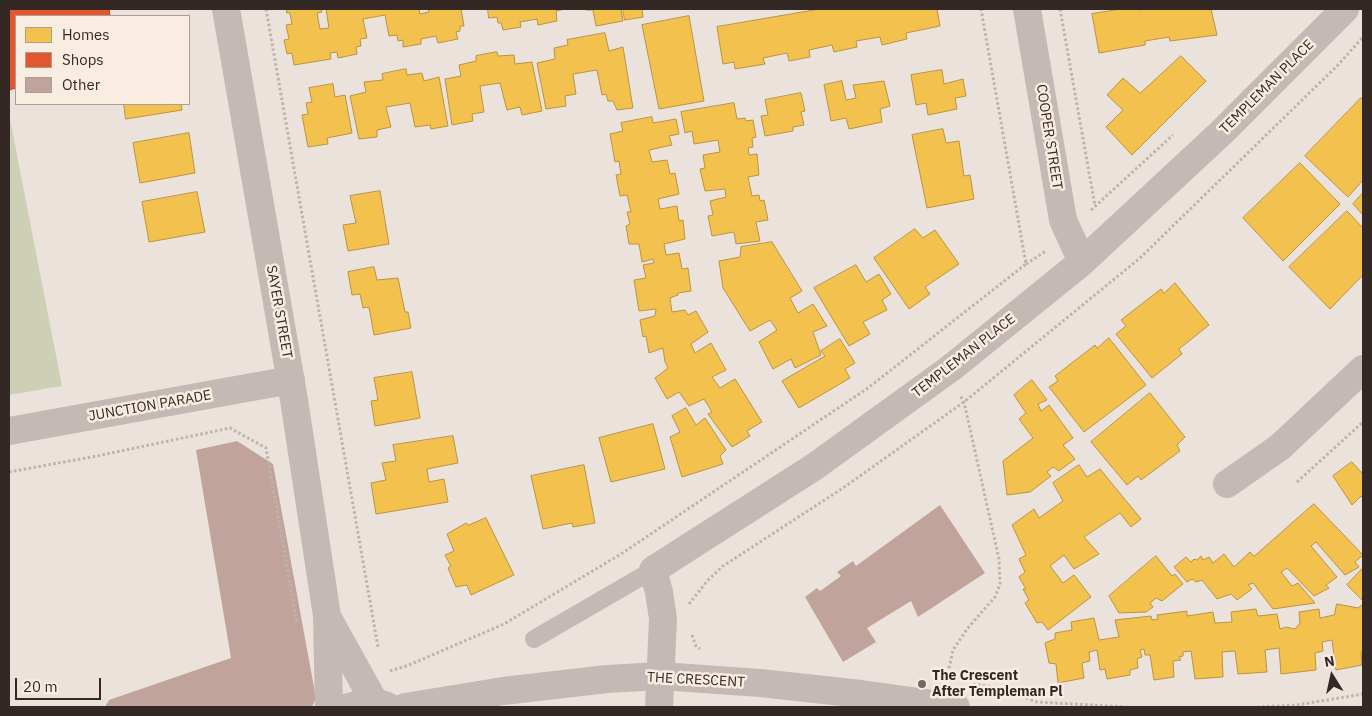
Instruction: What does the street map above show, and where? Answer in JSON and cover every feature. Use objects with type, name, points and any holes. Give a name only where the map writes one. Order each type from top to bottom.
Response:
[{"type":"street","name":"SAYER STREET","points":[[226,9],[291,380],[327,616],[329,707]]},
{"type":"street","name":"COOPER STREET","points":[[1027,9],[1063,220],[1082,262]]},
{"type":"street","name":"TEMPLEMAN PLACE","points":[[653,570],[814,467],[948,370],[1082,262],[1222,132],[1345,9]]},
{"type":"street","points":[[1227,484],[1280,447],[1363,369]]},
{"type":"street","name":"JUNCTION PARADE","points":[[9,431],[291,380]]},
{"type":"street","points":[[653,570],[663,619],[659,707]]},
{"type":"street","name":"SAYER STREET","points":[[327,616],[372,676],[382,705]]},
{"type":"street","name":"THE CRESCENT","points":[[405,707],[503,691],[607,679],[661,676],[760,683],[862,694],[960,695]]},
{"type":"street","points":[[349,707],[362,703],[382,705]]},
{"type":"lane","points":[[534,639],[653,570]]},
{"type":"path","points":[[266,9],[372,676],[409,665],[504,624],[620,554],[868,388],[1026,264],[1048,249]]},
{"type":"path","points":[[981,9],[1026,264]]},
{"type":"path","points":[[1060,9],[1095,206]]},
{"type":"path","points":[[685,610],[708,580],[723,566],[843,488],[964,402],[1140,258],[1338,65],[1363,37]]},
{"type":"path","points":[[1089,212],[1175,134]]},
{"type":"path","points":[[947,679],[953,650],[995,597],[1000,584],[999,559],[964,402],[948,370]]},
{"type":"path","points":[[1296,482],[1363,422]]},
{"type":"path","points":[[9,472],[230,428],[266,448],[298,629]]},
{"type":"path","points":[[690,630],[696,646],[704,652]]},
{"type":"path","points":[[960,695],[999,688],[1038,702],[1127,707]]},
{"type":"path","points":[[1257,707],[1297,705],[1363,694]]},
{"type":"green space","points":[[9,114],[62,386],[9,395]]},
{"type":"building: Homes","points":[[287,9],[321,9],[322,12],[317,13],[320,29],[329,28],[326,9],[419,9],[420,14],[429,12],[428,9],[461,9],[464,26],[460,26],[460,31],[456,32],[458,39],[438,43],[436,36],[421,39],[421,44],[403,47],[403,40],[398,41],[397,35],[389,36],[385,15],[363,19],[367,38],[360,39],[361,46],[356,47],[357,54],[338,58],[337,52],[330,53],[331,59],[294,65],[292,53],[287,54],[284,40],[289,39],[286,25],[292,24],[290,13],[287,13]]},
{"type":"building: Homes","points":[[488,9],[565,9],[556,11],[557,21],[538,25],[537,19],[520,22],[521,27],[503,30],[501,23],[498,23],[497,17],[489,18]]},
{"type":"building: Homes","points":[[586,9],[621,9],[623,21],[596,26],[593,10]]},
{"type":"building: Homes","points":[[623,9],[642,9],[643,17],[625,20]]},
{"type":"building: Homes","points":[[820,9],[937,9],[940,26],[906,33],[907,39],[882,45],[880,37],[856,41],[857,47],[834,52],[832,45],[809,50],[810,57],[789,61],[787,53],[763,58],[765,64],[735,69],[734,62],[723,64],[717,27]]},
{"type":"building: Homes","points":[[1121,9],[1211,9],[1217,35],[1170,41],[1169,37],[1145,41],[1145,45],[1099,53],[1092,14]]},
{"type":"building: Homes","points":[[689,16],[704,101],[659,109],[642,25]]},
{"type":"building: Homes","points":[[605,33],[609,51],[623,47],[633,108],[617,110],[613,101],[608,101],[606,94],[602,95],[597,70],[573,74],[576,94],[565,96],[566,106],[546,109],[537,63],[555,59],[554,48],[568,45],[567,40]]},
{"type":"building: Homes","points":[[497,52],[498,56],[514,55],[515,64],[532,62],[542,111],[522,115],[520,107],[507,110],[500,83],[480,86],[484,112],[472,114],[473,121],[452,125],[445,79],[461,76],[459,65],[476,61],[476,56]]},
{"type":"building: Homes","points":[[1181,56],[1206,81],[1132,155],[1106,127],[1123,110],[1107,95],[1123,78],[1140,93]]},
{"type":"building: Homes","points":[[406,69],[407,75],[422,73],[424,81],[439,77],[448,126],[431,129],[430,125],[415,127],[410,103],[386,107],[391,127],[377,130],[377,137],[359,139],[350,96],[366,92],[364,82],[383,80],[382,74]]},
{"type":"building: Homes","points":[[942,70],[944,84],[963,79],[966,96],[955,98],[957,109],[928,115],[926,103],[916,105],[911,75]]},
{"type":"building: Homes","points":[[842,81],[846,100],[856,98],[853,85],[884,81],[890,106],[880,109],[882,122],[849,129],[846,118],[831,121],[824,85]]},
{"type":"building: Homes","points":[[333,84],[335,97],[345,95],[352,133],[327,138],[328,144],[308,147],[302,115],[308,114],[306,103],[312,102],[309,88]]},
{"type":"building: Homes","points":[[801,93],[805,111],[801,112],[804,125],[793,127],[793,131],[765,136],[761,116],[768,115],[765,100]]},
{"type":"building: Homes","points":[[1361,98],[1363,100],[1363,180],[1348,197],[1305,156]]},
{"type":"building: Homes","points":[[734,103],[737,119],[753,120],[756,137],[752,138],[753,147],[748,148],[749,155],[757,154],[759,175],[748,177],[752,196],[759,195],[760,201],[764,200],[768,220],[756,222],[760,241],[736,244],[734,232],[712,236],[708,216],[713,215],[710,201],[726,197],[725,189],[705,191],[700,169],[705,168],[703,155],[720,152],[718,140],[694,144],[692,131],[685,133],[681,112]]},
{"type":"building: Homes","points":[[124,105],[181,105],[182,110],[126,119]]},
{"type":"building: Homes","points":[[652,117],[653,123],[676,119],[679,134],[669,136],[672,145],[649,150],[652,162],[667,160],[670,174],[675,173],[679,194],[658,199],[660,209],[677,206],[679,221],[683,220],[685,239],[664,244],[666,255],[679,253],[682,269],[688,268],[691,291],[678,293],[678,295],[670,298],[672,312],[685,310],[688,315],[696,311],[708,332],[691,344],[695,353],[711,343],[726,370],[712,377],[720,388],[735,379],[762,422],[747,431],[750,436],[732,447],[708,414],[712,412],[704,399],[689,406],[679,392],[667,399],[655,378],[668,368],[663,348],[649,353],[646,336],[643,337],[640,320],[655,316],[656,309],[639,311],[634,280],[646,278],[643,265],[654,263],[653,259],[642,262],[639,244],[629,244],[626,226],[630,224],[627,212],[631,212],[627,195],[620,196],[616,175],[621,174],[619,161],[615,162],[610,134],[623,131],[621,123]]},
{"type":"building: Homes","points":[[943,129],[946,143],[959,141],[964,176],[970,175],[974,199],[927,208],[912,135]]},
{"type":"building: Homes","points":[[189,133],[195,173],[140,183],[133,143]]},
{"type":"building: Homes","points":[[1300,163],[1340,204],[1283,261],[1243,218]]},
{"type":"building: Homes","points":[[380,191],[389,244],[348,251],[343,225],[356,223],[350,196]]},
{"type":"building: Homes","points":[[197,192],[205,232],[149,242],[142,202]]},
{"type":"building: Homes","points":[[1363,193],[1363,215],[1353,204]]},
{"type":"building: Homes","points":[[1347,211],[1363,228],[1363,275],[1330,309],[1289,267]]},
{"type":"building: Homes","points":[[915,229],[923,238],[935,230],[959,264],[925,287],[930,294],[909,309],[874,258]]},
{"type":"building: Homes","points":[[772,242],[802,291],[790,298],[798,313],[813,304],[827,326],[813,332],[821,355],[795,368],[791,359],[773,369],[759,342],[777,330],[770,320],[750,331],[723,288],[719,261],[740,257],[741,247]]},
{"type":"building: Homes","points":[[856,265],[866,282],[879,274],[891,294],[882,300],[887,310],[863,322],[870,334],[849,346],[814,288]]},
{"type":"building: Homes","points":[[374,267],[377,280],[398,278],[405,312],[408,312],[411,328],[374,335],[369,307],[363,308],[360,294],[352,295],[348,272]]},
{"type":"building: Homes","points":[[1175,283],[1209,325],[1179,349],[1182,354],[1152,378],[1116,334],[1126,326],[1121,320],[1161,289],[1164,293]]},
{"type":"building: Homes","points":[[1109,338],[1146,385],[1084,432],[1049,387],[1058,381],[1055,376],[1095,345],[1097,348]]},
{"type":"building: Homes","points":[[840,339],[855,363],[845,369],[850,378],[799,408],[782,381],[825,356],[821,351]]},
{"type":"building: Homes","points":[[412,372],[420,418],[375,426],[371,401],[378,400],[374,378]]},
{"type":"building: Homes","points":[[1032,380],[1047,400],[1038,404],[1041,411],[1049,405],[1073,438],[1063,445],[1075,459],[1059,471],[1053,467],[1047,472],[1051,476],[1030,492],[1007,495],[1003,461],[1033,438],[1019,419],[1026,413],[1014,395]]},
{"type":"building: Homes","points":[[1150,393],[1185,437],[1177,445],[1180,451],[1141,480],[1138,476],[1127,485],[1091,442]]},
{"type":"building: Homes","points":[[686,408],[696,425],[705,418],[726,450],[720,456],[723,464],[682,477],[670,437],[680,432],[672,416]]},
{"type":"building: Homes","points":[[653,424],[665,469],[611,482],[599,438]]},
{"type":"building: Homes","points":[[453,436],[458,463],[427,469],[429,482],[444,479],[448,502],[376,514],[371,483],[386,480],[382,463],[396,461],[393,445]]},
{"type":"building: Homes","points":[[1352,462],[1363,473],[1363,499],[1361,496],[1352,505],[1333,476]]},
{"type":"building: Homes","points":[[584,465],[595,523],[573,527],[572,523],[543,529],[531,476]]},
{"type":"building: Homes","points":[[1079,465],[1087,477],[1100,469],[1141,519],[1131,527],[1120,513],[1084,537],[1099,554],[1074,569],[1064,555],[1050,566],[1063,583],[1074,575],[1091,597],[1048,630],[1042,622],[1037,623],[1025,603],[1029,600],[1023,589],[1026,589],[1019,577],[1025,572],[1019,559],[1026,555],[1012,525],[1034,509],[1039,518],[1063,501],[1053,483]]},
{"type":"building: Homes","points":[[1314,504],[1363,555],[1355,562],[1359,567],[1345,575],[1316,542],[1311,546],[1337,577],[1326,585],[1329,588],[1314,596],[1287,568],[1281,572],[1292,586],[1298,583],[1315,603],[1273,609],[1253,583],[1248,585],[1252,589],[1237,600],[1231,594],[1217,599],[1202,580],[1196,582],[1192,579],[1187,582],[1174,567],[1186,557],[1191,562],[1201,556],[1203,560],[1209,557],[1213,563],[1224,554],[1234,567],[1250,552],[1254,556]]},
{"type":"building: Homes","points":[[486,518],[514,575],[471,595],[467,585],[456,587],[448,568],[451,566],[445,555],[454,551],[447,534],[466,523],[468,525]]},
{"type":"building: Homes","points":[[1156,556],[1172,576],[1175,574],[1183,584],[1162,601],[1156,598],[1150,603],[1153,607],[1146,612],[1119,613],[1109,596]]},
{"type":"building: Homes","points":[[1363,568],[1363,601],[1347,585]]},
{"type":"building: Homes","points":[[1337,604],[1358,608],[1363,604],[1362,665],[1336,670],[1332,640],[1322,642],[1323,651],[1315,653],[1316,670],[1281,674],[1279,648],[1265,650],[1267,672],[1238,674],[1235,651],[1222,652],[1223,677],[1195,679],[1191,651],[1183,652],[1183,656],[1179,657],[1181,660],[1173,661],[1174,677],[1154,680],[1150,655],[1145,655],[1144,649],[1140,650],[1142,657],[1137,659],[1138,668],[1130,670],[1130,675],[1107,679],[1105,669],[1100,670],[1097,650],[1089,652],[1090,661],[1082,663],[1084,678],[1058,683],[1056,664],[1049,663],[1045,643],[1055,639],[1055,633],[1072,630],[1071,622],[1094,618],[1099,640],[1119,637],[1115,620],[1151,616],[1152,620],[1158,619],[1157,615],[1187,611],[1187,616],[1213,612],[1215,623],[1232,622],[1231,612],[1256,609],[1258,616],[1277,614],[1280,629],[1286,627],[1295,629],[1300,623],[1299,612],[1319,609],[1320,618],[1334,615]]},
{"type":"building: Shops","points":[[9,9],[109,9],[110,15],[15,15],[15,88],[9,90]]},
{"type":"building: Other","points":[[237,441],[273,464],[316,698],[312,707],[105,707],[109,700],[231,658],[196,450]]},
{"type":"building: Other","points":[[940,505],[985,573],[918,617],[911,601],[867,628],[876,642],[843,662],[805,597],[817,588],[820,591],[841,576],[837,572],[853,561],[856,566]]},
{"type":"place","name":"The Crescent After Templeman Pl","points":[[922,684]]}]
